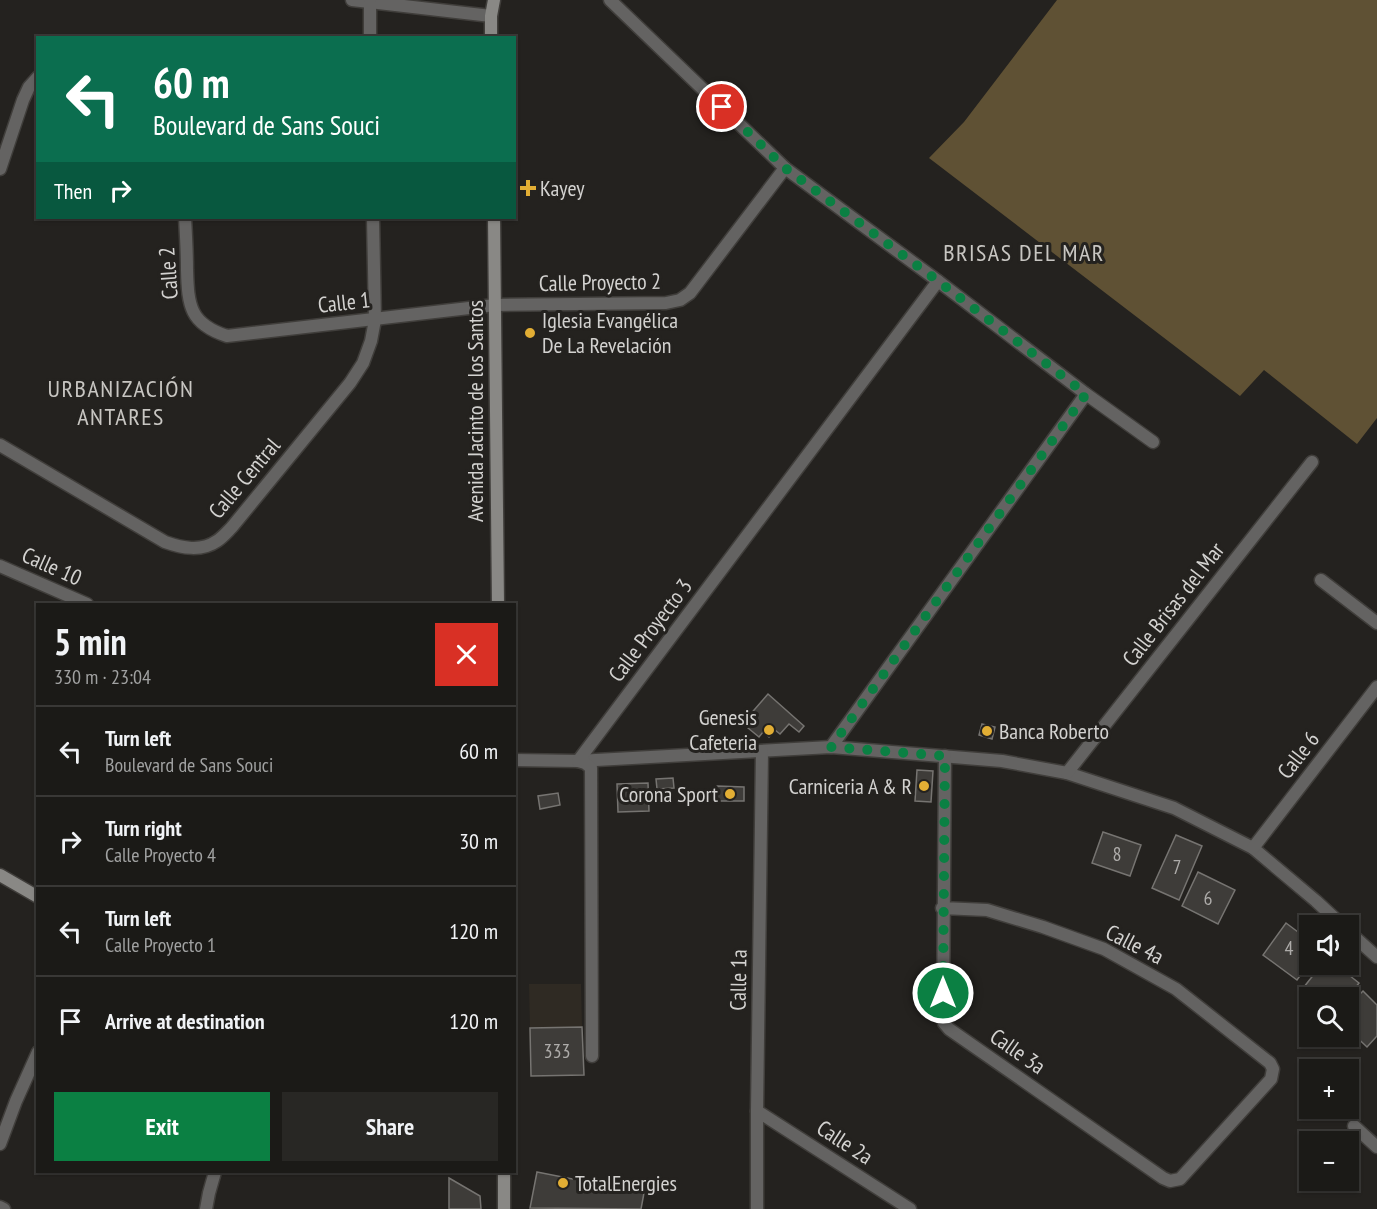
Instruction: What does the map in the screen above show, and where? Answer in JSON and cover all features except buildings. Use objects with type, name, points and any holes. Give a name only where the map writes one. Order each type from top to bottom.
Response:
[{"type":"main road","points":[[491,36],[494,0]]},
{"type":"main road","name":"Avenida Jacinto de los Santos","points":[[494,219],[498,603]]},
{"type":"main road","points":[[0,875],[36,896]]},
{"type":"main road","points":[[504,1173],[504,1209]]},
{"type":"street","points":[[352,0],[491,16]]},
{"type":"street","points":[[610,0],[785,168],[1153,442]]},
{"type":"street","points":[[370,3],[370,36]]},
{"type":"street","points":[[0,169],[23,100],[29,87],[36,79]]},
{"type":"street","name":"Calle Proyecto 2","points":[[495,305],[666,303],[680,300],[690,293],[785,168]]},
{"type":"street","name":"Calle 2","points":[[185,219],[188,296],[192,310],[200,322]]},
{"type":"street","name":"Calle Central","points":[[0,445],[165,542],[183,548],[201,548],[217,542],[232,527],[350,383],[363,363],[375,320],[373,219]]},
{"type":"street","name":"Calle Proyecto 3","points":[[578,761],[938,281]]},
{"type":"street","name":"Calle 1","points":[[200,322],[213,332],[227,336],[495,305]]},
{"type":"street","points":[[831,747],[1086,394]]},
{"type":"street","name":"Calle Brisas del Mar","points":[[1067,773],[1312,462]]},
{"type":"street","name":"Calle 10","points":[[0,566],[85,603]]},
{"type":"street","points":[[1322,580],[1377,623]]},
{"type":"street","name":"Calle 6","points":[[1253,848],[1377,687]]},
{"type":"street","points":[[516,760],[578,761],[831,747],[1002,761],[1067,773],[1174,808],[1253,848],[1331,915]]},
{"type":"street","name":"Calle 1a","points":[[757,1209],[762,751]]},
{"type":"street","name":"Calle 3a","points":[[945,756],[942,908],[943,1015],[944,1023],[949,1029],[1170,1181],[1180,1179],[1271,1079]]},
{"type":"street","points":[[578,761],[591,768],[592,1056]]},
{"type":"street","name":"Calle 4a","points":[[942,908],[987,910],[1104,949],[1185,996],[1270,1063],[1273,1070],[1271,1079]]},
{"type":"street","points":[[1359,941],[1377,957]]},
{"type":"street","points":[[0,1144],[36,1056]]},
{"type":"street","name":"Calle 2a","points":[[757,1111],[910,1209]]},
{"type":"street","points":[[1354,1126],[1377,1147]]},
{"type":"street","points":[[206,1209],[208,1193],[215,1173]]},
{"type":"street","points":[[0,1207],[4,1209]]},
{"type":"shaded area","points":[[1057,0],[1377,0],[1377,418],[1357,444],[1264,370],[1240,396],[929,158],[964,122]]},
{"type":"shaded area","points":[[529,984],[581,984],[582,1027],[530,1028]]},
{"type":"place","name":"Kayey","points":[[528,188]]},
{"type":"place","name":"Iglesia Evangélica De La Revelación","points":[[530,333]]},
{"type":"place","name":"Genesis Cafeteria","points":[[769,730]]},
{"type":"place","name":"Banca Roberto","points":[[987,731]]},
{"type":"place","name":"Carniceria A & R","points":[[924,786]]},
{"type":"place","name":"Corona Sport","points":[[730,794]]},
{"type":"place","name":"TotalEnergies","points":[[563,1183]]},
{"type":"district","name":"BRISAS DEL MAR","points":[[1024,252]]},
{"type":"district","name":"URBANIZACIÓN ANTARES","points":[[121,402]]},
{"type":"route","points":[[722,107],[785,168],[1086,394],[831,747],[945,756],[943,993]]}]
